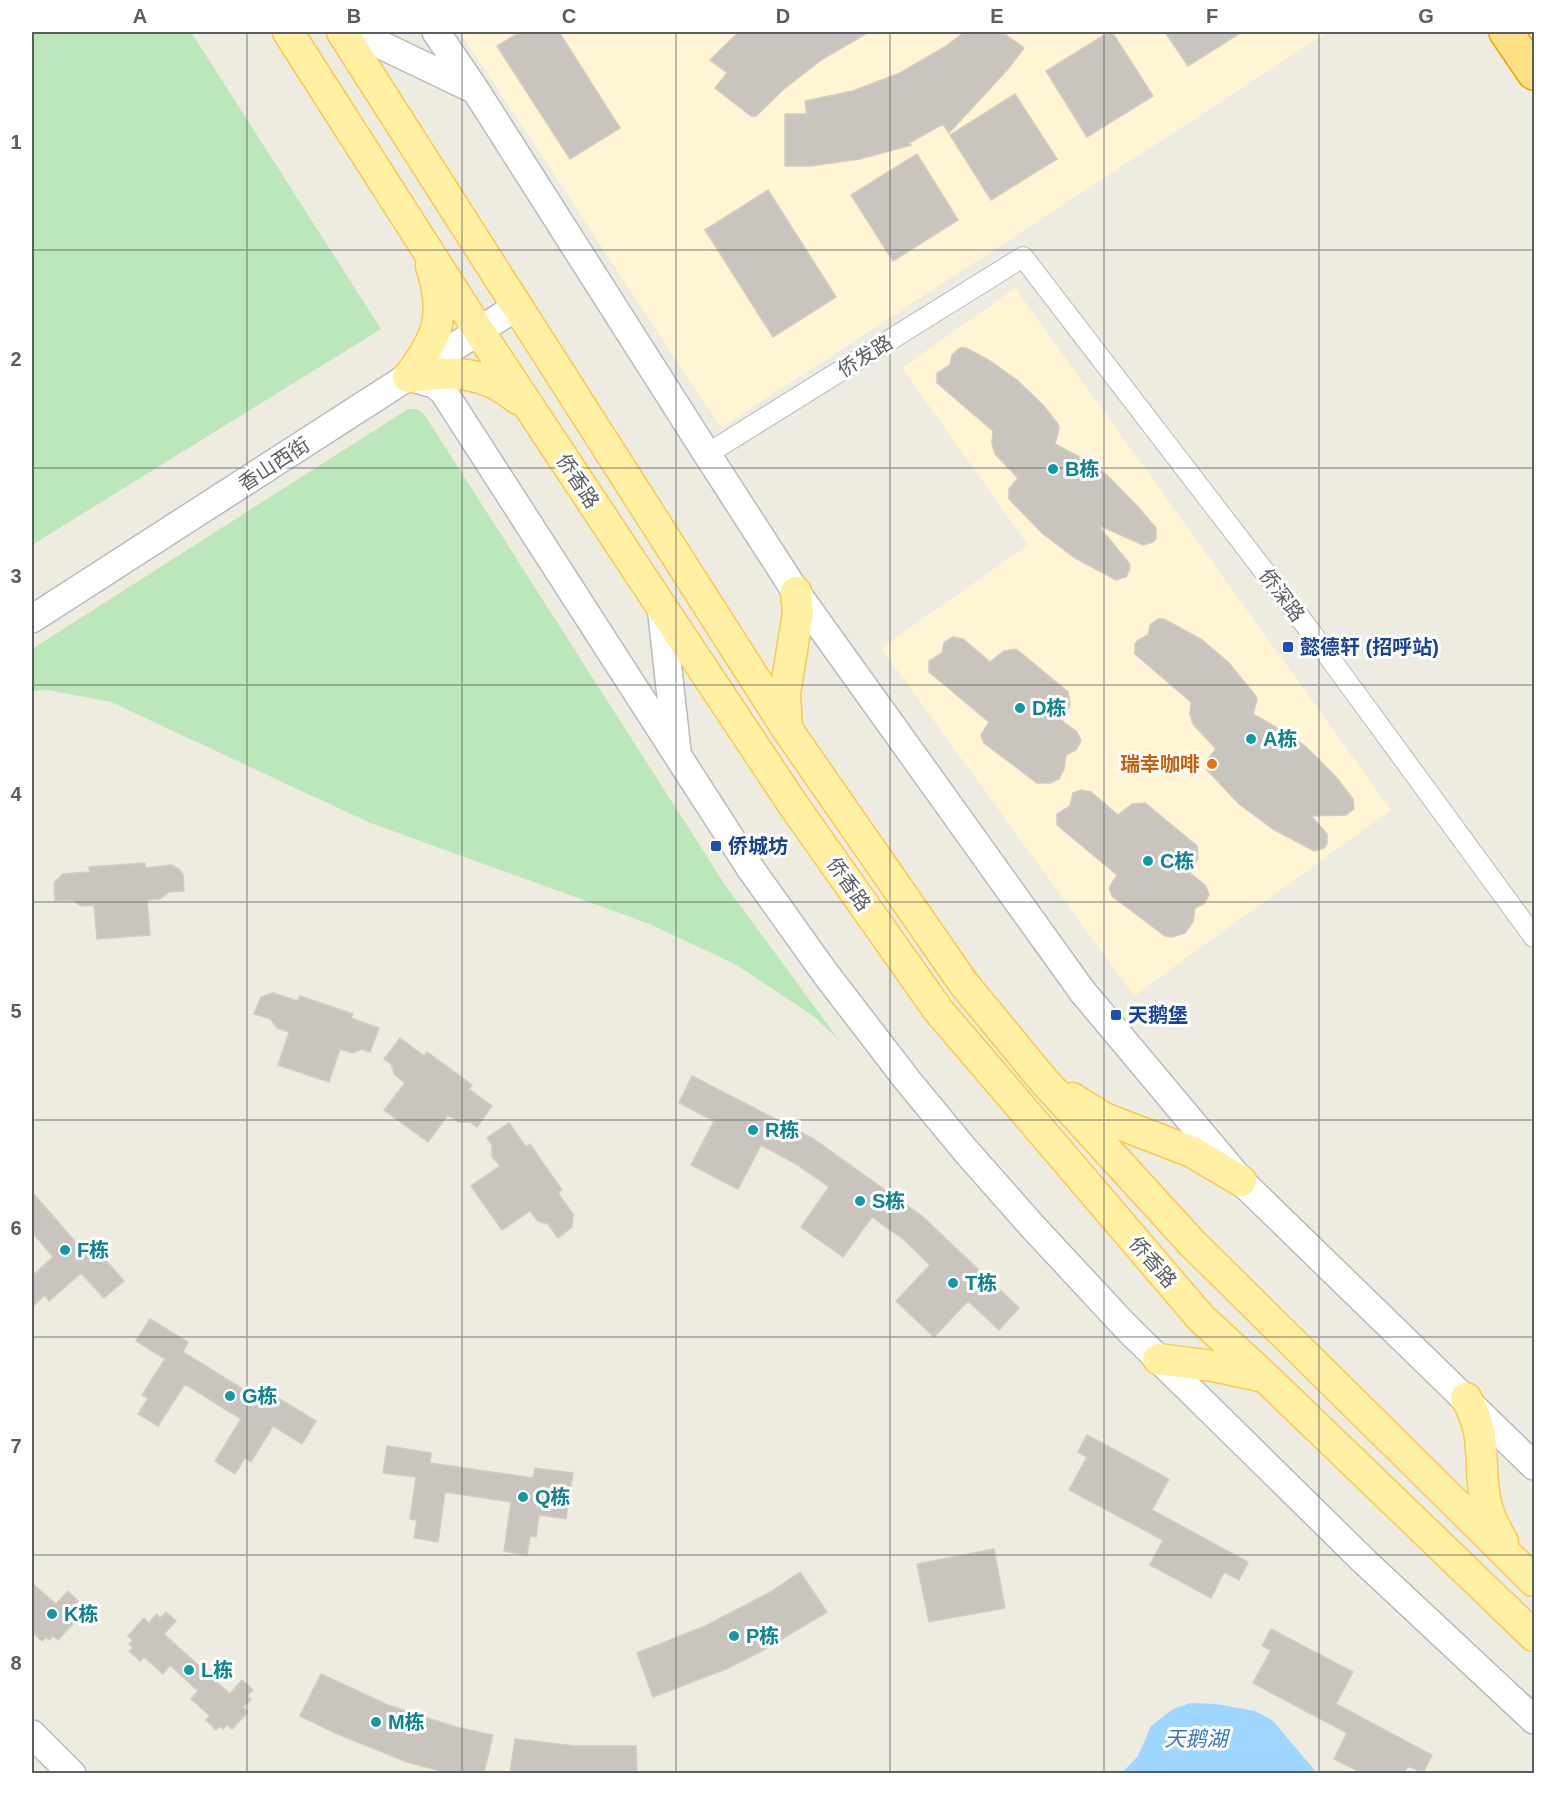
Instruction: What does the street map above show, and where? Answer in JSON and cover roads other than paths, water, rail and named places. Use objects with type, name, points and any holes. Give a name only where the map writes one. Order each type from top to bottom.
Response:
[{"type":"highway","points":[[1506,32],[1534,73]]},
{"type":"main road","name":"侨香路","points":[[288,32],[479,332],[660,606],[794,806],[938,1010],[1201,1318],[1534,1636]]},
{"type":"main road","name":"侨香路","points":[[342,32],[787,729],[964,984],[1044,1081],[1191,1242],[1525,1572]]},
{"type":"main road","points":[[354,32],[476,91]]},
{"type":"main road","points":[[436,32],[796,592],[1082,991],[1241,1181],[1534,1466]]},
{"type":"main road","points":[[408,377],[424,357],[437,328],[439,300],[425,247]]},
{"type":"main road","name":"香山西街","points":[[32,619],[516,307]]},
{"type":"main road","points":[[408,377],[449,373],[478,376],[506,388],[530,408]]},
{"type":"main road","points":[[408,377],[434,384],[443,391],[453,405],[756,878],[908,1081],[1033,1227],[1126,1328],[1365,1562],[1534,1720]]},
{"type":"main road","points":[[580,485],[615,462]]},
{"type":"main road","points":[[787,729],[785,693],[798,613],[796,592]]},
{"type":"main road","points":[[660,606],[678,758]]},
{"type":"main road","points":[[1044,1081],[1104,1118],[1192,1152],[1241,1181]]},
{"type":"main road","points":[[1158,1359],[1213,1366],[1265,1377]]},
{"type":"main road","points":[[1466,1398],[1478,1421],[1486,1505],[1496,1530],[1525,1572]]},
{"type":"main road","points":[[32,1734],[72,1773]]},
{"type":"street","points":[[276,32],[305,57]]},
{"type":"street","name":"侨发路","points":[[707,454],[1023,257]]},
{"type":"street","name":"侨深路","points":[[1023,257],[1307,627],[1534,937]]},
{"type":"water","name":"天鹅湖","points":[[1191,1703],[1216,1704],[1255,1711],[1272,1720],[1317,1773],[1122,1773],[1138,1756],[1151,1726],[1173,1709]]},
{"type":"place","name":"B栋","points":[[1053,469]]},
{"type":"place","name":"懿德轩 (招呼站)","points":[[1288,647]]},
{"type":"place","name":"D栋","points":[[1020,708]]},
{"type":"place","name":"A栋","points":[[1251,739]]},
{"type":"place","name":"瑞幸咖啡","points":[[1212,764]]},
{"type":"place","name":"侨城坊","points":[[716,846]]},
{"type":"place","name":"C栋","points":[[1148,861]]},
{"type":"place","name":"天鹅堡","points":[[1116,1015]]},
{"type":"place","name":"R栋","points":[[753,1130]]},
{"type":"place","name":"S栋","points":[[860,1201]]},
{"type":"place","name":"F栋","points":[[65,1250]]},
{"type":"place","name":"T栋","points":[[953,1283]]},
{"type":"place","name":"G栋","points":[[230,1396]]},
{"type":"place","name":"Q栋","points":[[523,1497]]},
{"type":"place","name":"K栋","points":[[52,1614]]},
{"type":"place","name":"P栋","points":[[734,1636]]},
{"type":"place","name":"L栋","points":[[189,1670]]},
{"type":"place","name":"M栋","points":[[376,1722]]}]
